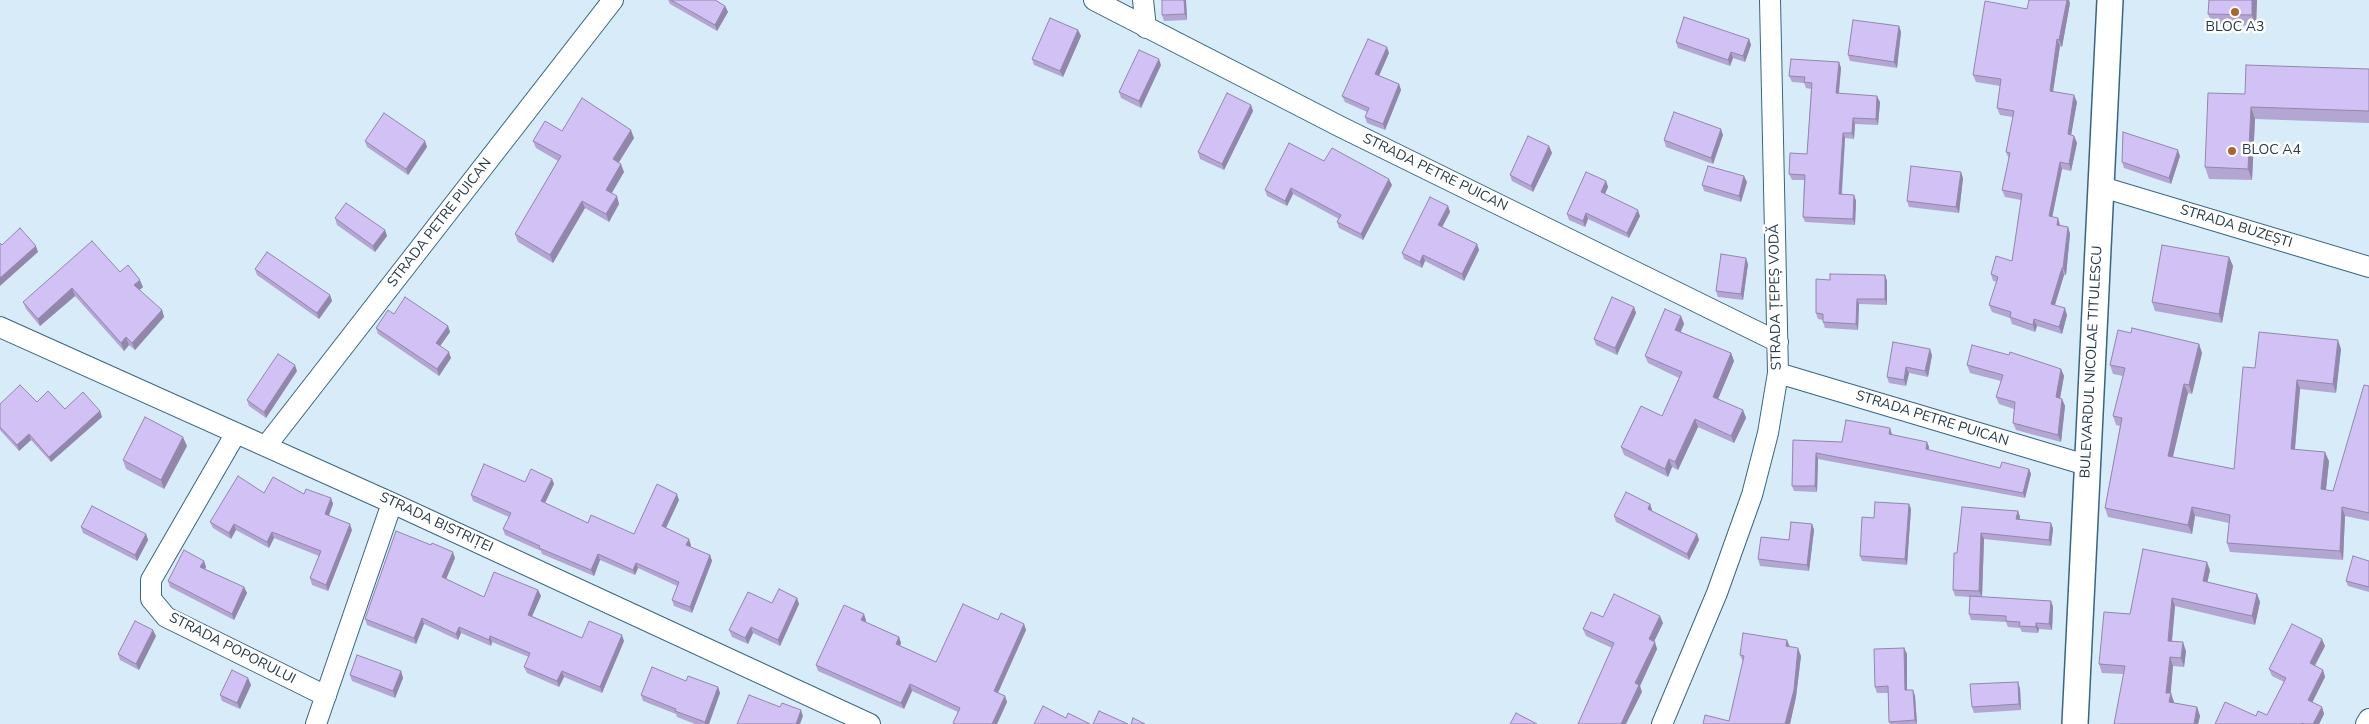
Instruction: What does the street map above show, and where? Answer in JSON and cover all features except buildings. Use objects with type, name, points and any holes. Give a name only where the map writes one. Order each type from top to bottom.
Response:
[{"type":"street","name":"STRADA PETRE PUICAN","points":[[266,446],[613,0]]},
{"type":"street","name":"STRADA PETRE PUICAN","points":[[1094,0],[1342,128],[1778,342]]},
{"type":"street","points":[[1143,0],[1146,28]]},
{"type":"street","name":"STRADA ȚEPEȘ VODĂ","points":[[1662,724],[1717,593],[1752,495],[1768,433],[1778,373],[1770,0]]},
{"type":"street","name":"BULEVARDUL NICOLAE TITULESCU","points":[[2075,724],[2086,465],[2102,187],[2110,0]]},
{"type":"street","name":"STRADA BUZEȘTI","points":[[2102,187],[2369,267]]},
{"type":"street","name":"STRADA BISTRIȚEI","points":[[0,327],[392,503],[870,724]]},
{"type":"street","name":"STRADA PETRE PUICAN","points":[[1778,373],[2086,465]]},
{"type":"street","name":"STRADA POPORULUI","points":[[236,433],[151,580],[151,599],[166,618],[326,696]]},
{"type":"street","points":[[316,724],[392,503]]},
{"type":"street","points":[[2366,724],[2369,719]]},
{"type":"place","name":"BLOC A3","points":[[2235,12]]},
{"type":"place","name":"BLOC A4","points":[[2232,151]]}]
